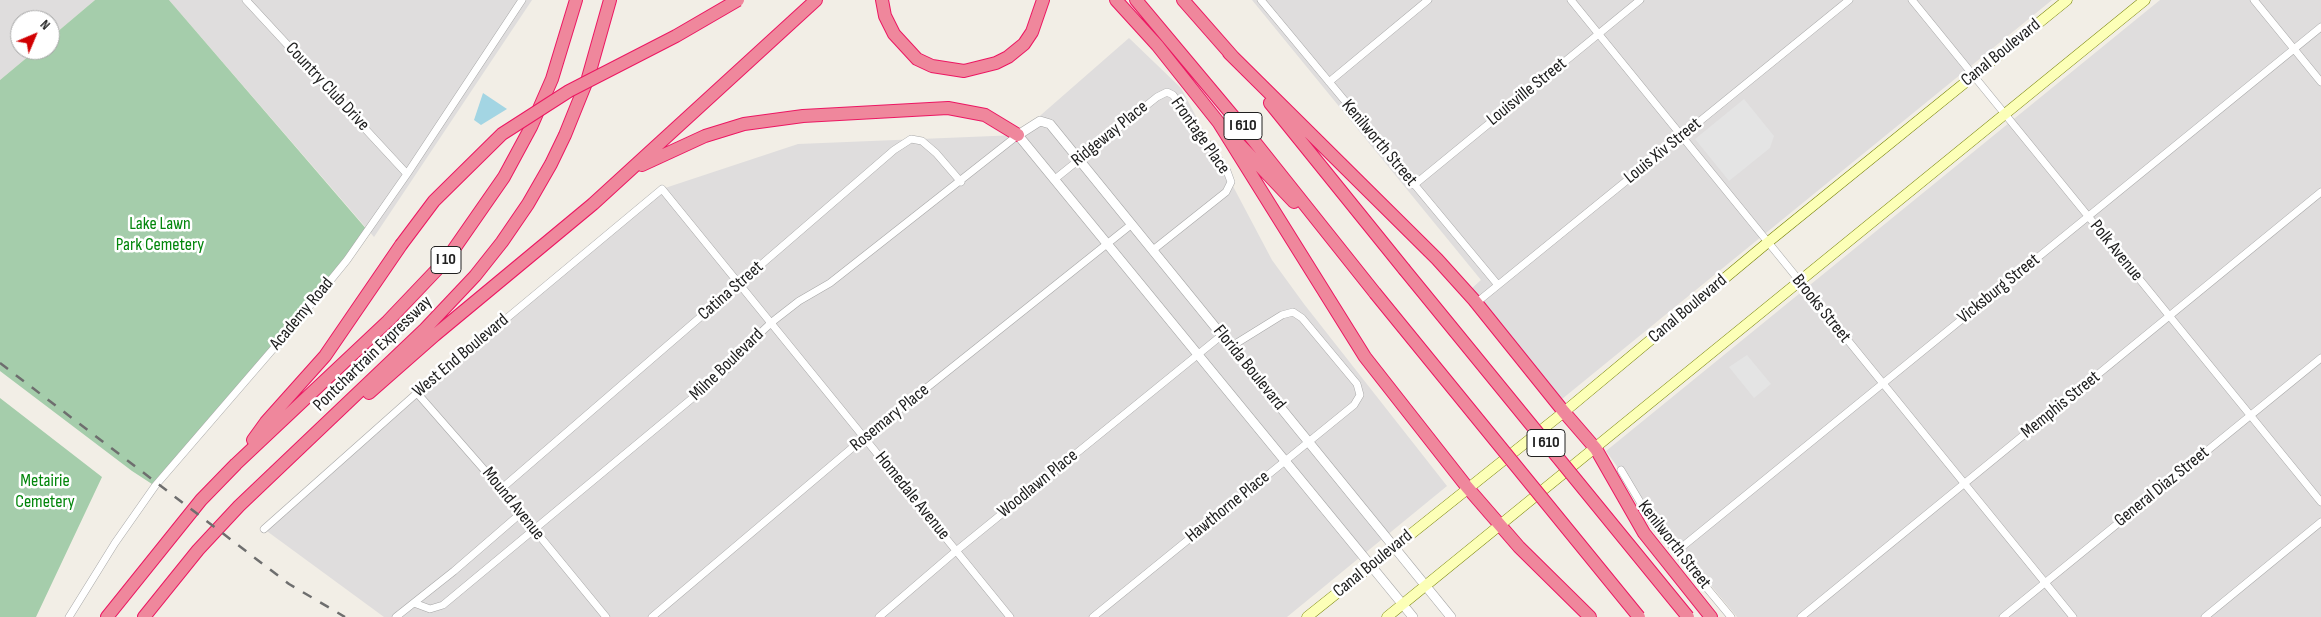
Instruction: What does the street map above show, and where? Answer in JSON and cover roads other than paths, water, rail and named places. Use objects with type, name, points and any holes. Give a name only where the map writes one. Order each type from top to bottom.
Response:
[{"type":"highway","name":"Pontchartrain Expressway","points":[[108,617],[171,534],[236,464],[422,287],[447,259],[477,219],[504,177],[531,127],[552,79],[576,0]]},
{"type":"highway","name":"Pontchartrain Expressway","points":[[144,617],[198,550],[239,506],[451,302],[502,242],[528,204],[565,134],[588,78],[610,0]]},
{"type":"highway","points":[[236,464],[266,422],[325,356],[401,245],[434,201],[502,134],[569,91],[676,36],[738,0]]},
{"type":"highway","points":[[284,463],[352,408],[435,335],[627,174],[816,0]]},
{"type":"highway","points":[[882,0],[885,16],[894,34],[917,58],[932,66],[964,71],[996,63],[1008,57],[1024,44],[1038,18],[1043,0]]},
{"type":"highway","points":[[1116,0],[1156,45],[1219,123],[1345,256]]},
{"type":"highway","name":"I 610","points":[[1136,0],[1248,133],[1345,256],[1639,617]]},
{"type":"highway","name":"I 610","points":[[1183,0],[1229,53],[1688,617]]},
{"type":"highway","points":[[1229,53],[1437,259],[1476,303],[1596,449],[1644,533],[1711,617]]},
{"type":"highway","points":[[627,174],[705,136],[744,124],[803,116],[948,108],[985,116],[1018,135]]},
{"type":"highway","points":[[1219,123],[1365,357],[1501,526],[1590,617]]},
{"type":"main road","name":"Canal Boulevard","points":[[1307,617],[1564,412],[1767,243],[2067,0]]},
{"type":"main road","points":[[1388,617],[2145,0]]},
{"type":"street","name":"Country Club Drive","points":[[246,0],[407,174]]},
{"type":"street","name":"Academy Road","points":[[68,617],[115,543],[155,486],[299,319],[347,260],[407,174],[522,0]]},
{"type":"street","name":"Kenilworth Street","points":[[1262,0],[1498,286]]},
{"type":"street","points":[[1329,82],[1428,0]]},
{"type":"street","name":"Brooks Street","points":[[1570,0],[2073,617]]},
{"type":"street","name":"Louisville Street","points":[[1414,185],[1640,0]]},
{"type":"street","name":"Louis Xiv Street","points":[[1476,303],[1849,0]]},
{"type":"street","name":"Polk Avenue","points":[[1912,0],[2321,502]]},
{"type":"street","points":[[2254,0],[2321,82]]},
{"type":"street","name":"Vicksburg Street","points":[[1677,551],[2321,27]]},
{"type":"street","name":"Ridgeway Place","points":[[1055,179],[1157,96],[1167,92]]},
{"type":"street","name":"Frontage Place","points":[[1153,250],[1226,192],[1231,182],[1227,171],[1177,99],[1167,92]]},
{"type":"street","name":"Milne Boulevard","points":[[414,603],[430,609],[443,605],[713,381],[741,350],[772,322],[799,301],[830,283],[961,182],[1018,135],[1040,121],[1045,121]]},
{"type":"street","name":"Florida Boulevard","points":[[1045,121],[1080,159],[1451,617]]},
{"type":"street","name":"Florida Boulevard","points":[[1018,135],[1413,617]]},
{"type":"street","name":"Catina Street","points":[[501,488],[894,150],[911,139],[916,139],[928,145],[961,182]]},
{"type":"street","name":"Homedale Avenue","points":[[662,189],[1010,617]]},
{"type":"street","name":"West End Boulevard","points":[[264,528],[417,393],[662,189]]},
{"type":"street","name":"Memphis Street","points":[[1801,617],[2321,192]]},
{"type":"street","name":"Rosemary Place","points":[[652,617],[865,438],[1132,224]]},
{"type":"street","name":"Hawthorne Place","points":[[1093,617],[1354,405],[1360,395],[1357,384],[1302,318],[1293,312],[1282,315],[1232,346]]},
{"type":"street","name":"Woodlawn Place","points":[[879,617],[956,551],[1222,335]]},
{"type":"street","name":"General Diaz Street","points":[[2003,617],[2321,358]]},
{"type":"street","name":"Mound Avenue","points":[[417,393],[501,488],[520,514],[606,617]]},
{"type":"street","name":"Kenilworth Street","points":[[1621,470],[1652,522],[1731,617]]},
{"type":"street","points":[[396,617],[520,514]]},
{"type":"street","points":[[2205,617],[2321,522]]},
{"type":"water","points":[[483,93],[507,109],[481,125],[474,120]]},
{"type":"railway","points":[[0,363],[289,584],[345,617]]},
{"type":"park label","name":"Lake Lawn Park Cemetery","points":[[160,234]]},
{"type":"park label","name":"Metairie Cemetery","points":[[45,491]]}]
